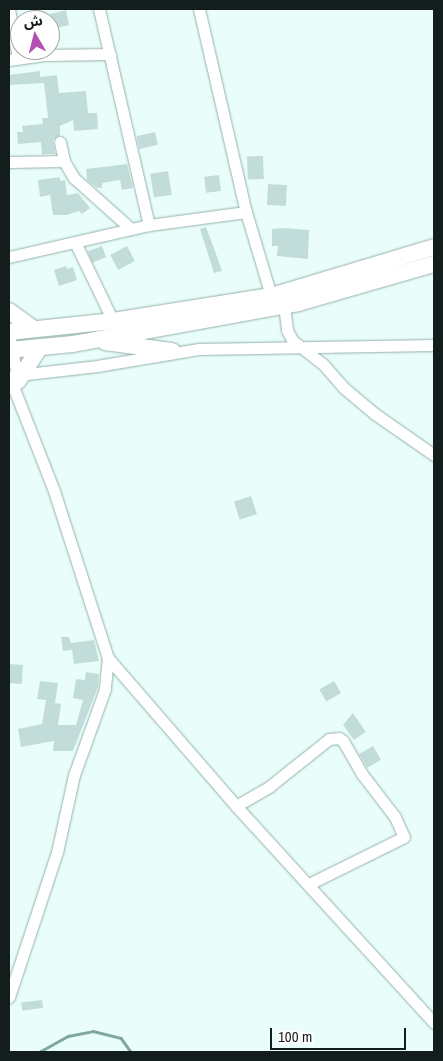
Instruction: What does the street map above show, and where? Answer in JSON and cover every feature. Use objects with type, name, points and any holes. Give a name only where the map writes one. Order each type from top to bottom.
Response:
[{"type":"highway","points":[[9,332],[278,300],[434,247]]},
{"type":"highway","points":[[11,350],[40,348],[90,340],[434,264]]},
{"type":"highway","points":[[9,311],[34,329]]},
{"type":"highway","points":[[90,340],[172,351]]},
{"type":"highway","points":[[16,379],[40,348]]},
{"type":"street","points":[[9,9],[10,22]]},
{"type":"street","points":[[99,9],[150,225]]},
{"type":"street","points":[[199,9],[246,212],[289,336],[306,349],[356,398],[434,455]]},
{"type":"street","points":[[60,57],[110,54]]},
{"type":"street","points":[[60,142],[64,161],[80,184],[131,229]]},
{"type":"street","points":[[9,162],[64,161]]},
{"type":"street","points":[[9,257],[150,225],[246,212]]},
{"type":"street","points":[[75,242],[113,321]]},
{"type":"street","points":[[9,332],[16,379],[108,658],[236,806],[434,1023]]},
{"type":"street","points":[[16,379],[98,366],[172,351],[434,345]]},
{"type":"street","points":[[9,997],[54,861],[74,775],[105,689],[108,658]]},
{"type":"street","points":[[236,806],[270,786],[329,739],[339,738],[343,741],[362,774],[405,835],[388,847],[309,884]]},
{"type":"building","points":[[66,10],[69,25],[60,27],[60,12]]},
{"type":"building","points":[[40,71],[40,77],[57,75],[59,93],[86,91],[88,113],[97,113],[98,129],[74,131],[73,120],[60,126],[60,135],[53,140],[55,154],[42,154],[41,142],[18,144],[17,132],[23,132],[22,126],[43,124],[42,118],[48,118],[44,83],[9,85],[9,75]]},
{"type":"building","points":[[155,132],[158,145],[139,149],[136,136]]},
{"type":"building","points":[[263,156],[264,179],[248,180],[247,157]]},
{"type":"building","points":[[127,164],[133,188],[122,190],[120,180],[102,183],[102,188],[97,188],[87,180],[86,169]]},
{"type":"building","points":[[168,171],[172,195],[154,198],[150,174]]},
{"type":"building","points":[[219,175],[221,191],[206,193],[204,177]]},
{"type":"building","points":[[60,177],[60,181],[65,180],[67,195],[78,193],[90,208],[82,214],[79,211],[67,215],[53,215],[50,195],[40,197],[38,180]]},
{"type":"building","points":[[268,184],[287,185],[286,206],[267,205]]},
{"type":"building","points":[[206,227],[222,271],[214,273],[200,229]]},
{"type":"building","points":[[272,229],[309,230],[308,259],[277,256],[278,246],[272,246]]},
{"type":"building","points":[[102,246],[106,257],[92,262],[88,251]]},
{"type":"building","points":[[127,246],[135,261],[118,270],[110,255]]},
{"type":"building","points":[[66,266],[67,269],[73,267],[77,280],[59,286],[54,270]]},
{"type":"building","points":[[251,496],[257,514],[240,520],[234,502]]},
{"type":"building","points":[[61,637],[69,637],[71,643],[94,640],[99,661],[74,664],[72,650],[63,651]]},
{"type":"building","points":[[9,664],[23,665],[22,684],[9,683]]},
{"type":"building","points":[[86,672],[99,674],[98,687],[73,751],[53,751],[54,741],[21,747],[18,729],[42,724],[46,700],[37,699],[40,681],[58,683],[55,703],[61,704],[58,725],[76,725],[83,700],[73,698],[76,679],[85,680]]},
{"type":"building","points":[[334,681],[341,693],[326,702],[319,690]]},
{"type":"building","points":[[353,713],[366,732],[354,740],[343,725]]},
{"type":"building","points":[[373,746],[381,760],[367,768],[359,754]]},
{"type":"building","points":[[42,1000],[43,1008],[22,1010],[21,1003]]},
{"type":"waterway","points":[[39,1052],[68,1036],[93,1031],[121,1038],[131,1052]]}]
